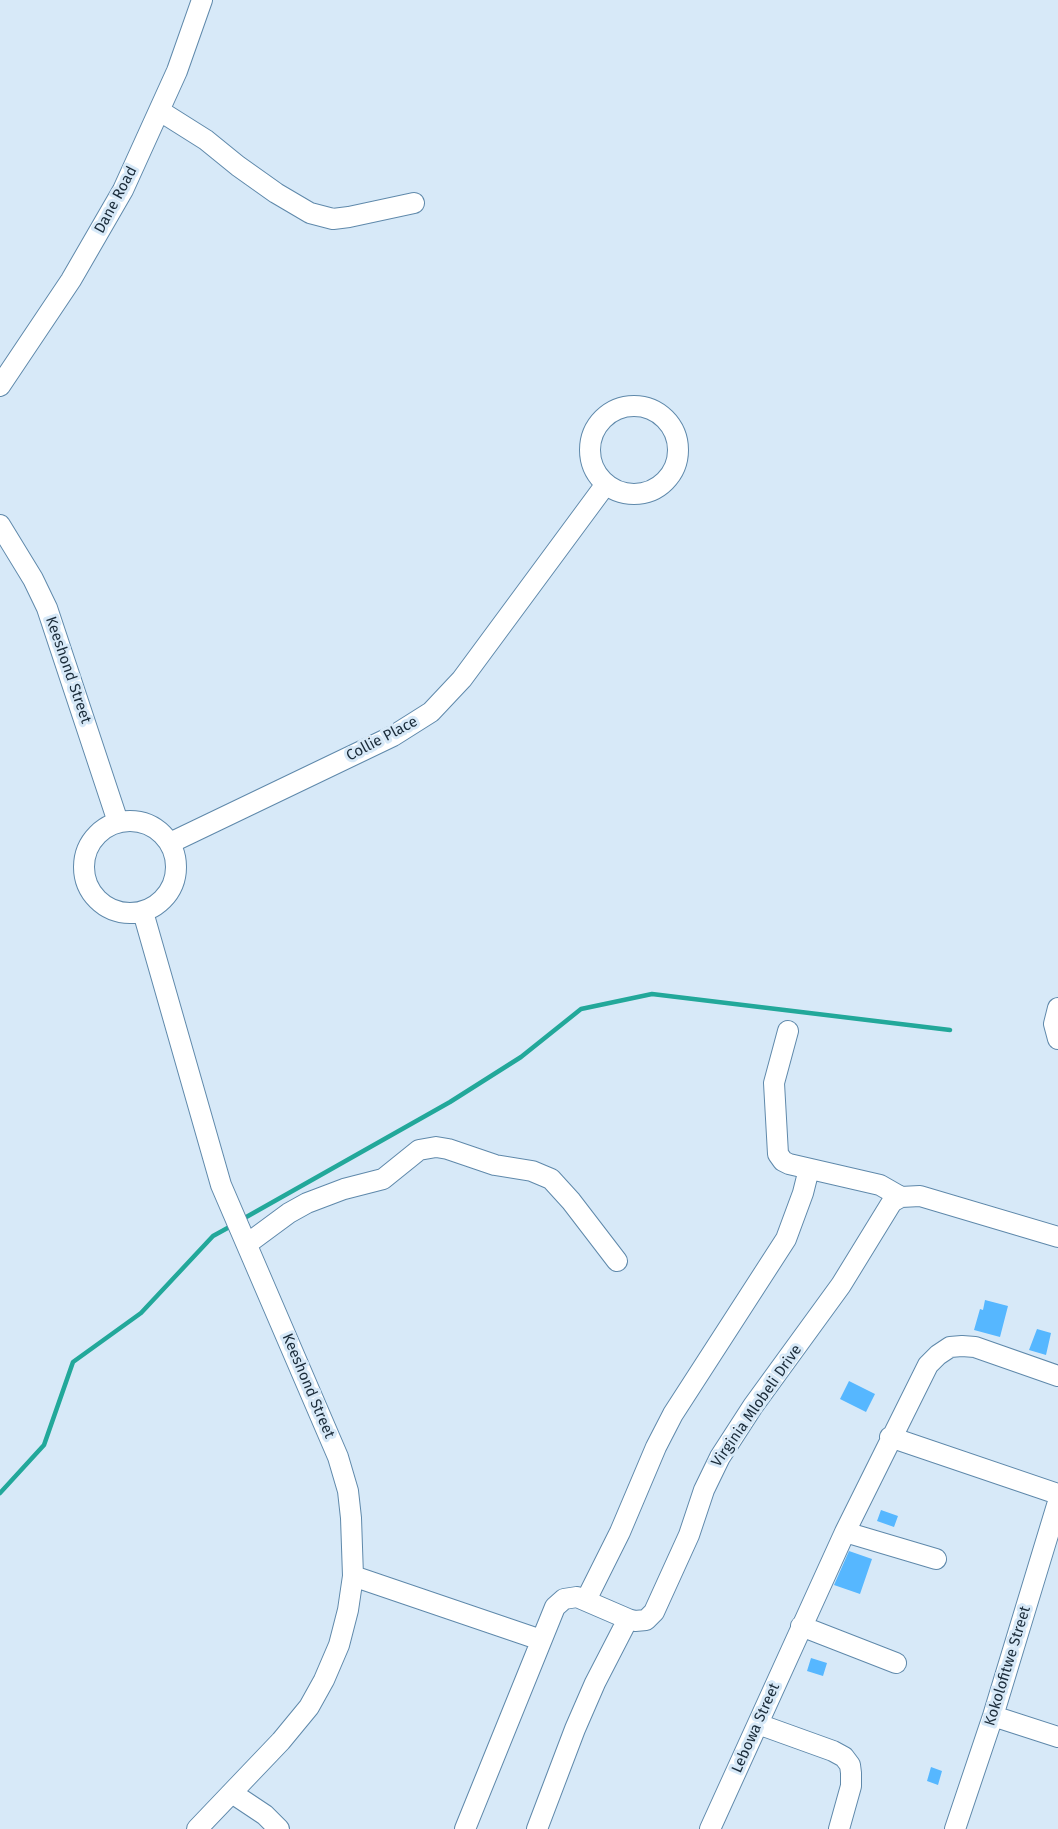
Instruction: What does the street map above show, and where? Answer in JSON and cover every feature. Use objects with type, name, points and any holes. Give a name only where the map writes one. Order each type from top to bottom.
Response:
[{"type":"street","name":"Dane Road","points":[[0,386],[41,327],[123,190],[177,71],[202,0]]},
{"type":"street","points":[[160,111],[206,140],[276,193],[310,213],[333,219],[414,203]]},
{"type":"street","points":[[628,406],[642,406],[656,411],[667,420],[675,433],[678,447],[676,461],[670,475],[660,485],[647,492],[633,494],[618,491],[606,484],[596,473],[591,459],[590,445],[594,431],[602,419],[614,410],[628,406]]},
{"type":"street","name":"Collie Place","points":[[170,843],[393,736],[431,712],[462,679],[606,484]]},
{"type":"street","name":"Keeshond Street","points":[[0,525],[33,579],[47,608],[118,822]]},
{"type":"street","points":[[118,822],[142,822],[163,834],[175,854],[177,866],[173,884],[164,900],[143,912],[129,914],[104,907],[91,892],[84,873],[84,860],[92,842],[106,828],[118,822]]},
{"type":"street","name":"Keeshond Street","points":[[143,912],[207,1140],[240,1230],[338,1457],[348,1491],[351,1518],[353,1576],[348,1610],[339,1645],[324,1680],[309,1707],[281,1741],[197,1829]]},
{"type":"street","points":[[1058,1008],[1054,1024],[1058,1039]]},
{"type":"street","points":[[788,1031],[774,1083],[776,1147],[783,1161],[880,1185],[900,1197],[920,1196],[1058,1238]]},
{"type":"street","points":[[240,1230],[289,1213],[307,1203],[344,1189],[383,1179],[419,1150],[436,1147],[495,1166],[532,1171],[551,1179],[617,1261]]},
{"type":"street","points":[[586,1600],[621,1532],[656,1447],[673,1414],[786,1239],[809,1169]]},
{"type":"street","name":"Virginia Mlobeli Drive","points":[[628,1619],[646,1620],[654,1612],[689,1535],[704,1490],[720,1457],[753,1406],[841,1285],[884,1213],[892,1202],[900,1197]]},
{"type":"street","name":"Lebowa Street","points":[[710,1829],[845,1532],[890,1437],[928,1365],[950,1347],[975,1347],[1058,1376]]},
{"type":"street","points":[[890,1437],[1058,1494]]},
{"type":"street","name":"Kokolofitwe Street","points":[[955,1829],[993,1716],[1058,1503]]},
{"type":"street","points":[[845,1532],[936,1559]]},
{"type":"street","points":[[353,1576],[541,1640]]},
{"type":"street","points":[[465,1829],[551,1613],[559,1602],[571,1597],[586,1600],[628,1619],[595,1683],[575,1729],[537,1829]]},
{"type":"street","points":[[801,1626],[896,1663]]},
{"type":"street","points":[[993,1716],[1058,1737]]},
{"type":"street","points":[[758,1724],[833,1750],[844,1757],[852,1773],[839,1829]]},
{"type":"street","points":[[232,1793],[265,1815],[279,1829]]},
{"type":"building","points":[[985,1300],[1008,1306],[1000,1337],[974,1330]]},
{"type":"building","points":[[1037,1329],[1051,1333],[1046,1355],[1029,1350]]},
{"type":"building","points":[[849,1381],[875,1394],[866,1412],[840,1399]]},
{"type":"building","points":[[881,1510],[898,1516],[894,1527],[877,1521]]},
{"type":"building","points":[[849,1551],[872,1559],[860,1594],[834,1585]]},
{"type":"building","points":[[811,1658],[827,1663],[823,1676],[807,1671]]},
{"type":"building","points":[[931,1767],[942,1771],[938,1785],[927,1781]]},
{"type":"waterway","points":[[241,1220],[450,1102],[521,1057],[581,1009],[652,994],[950,1030]]},
{"type":"waterway","points":[[0,1493],[44,1445],[73,1362],[141,1313],[213,1236],[233,1225]]}]
